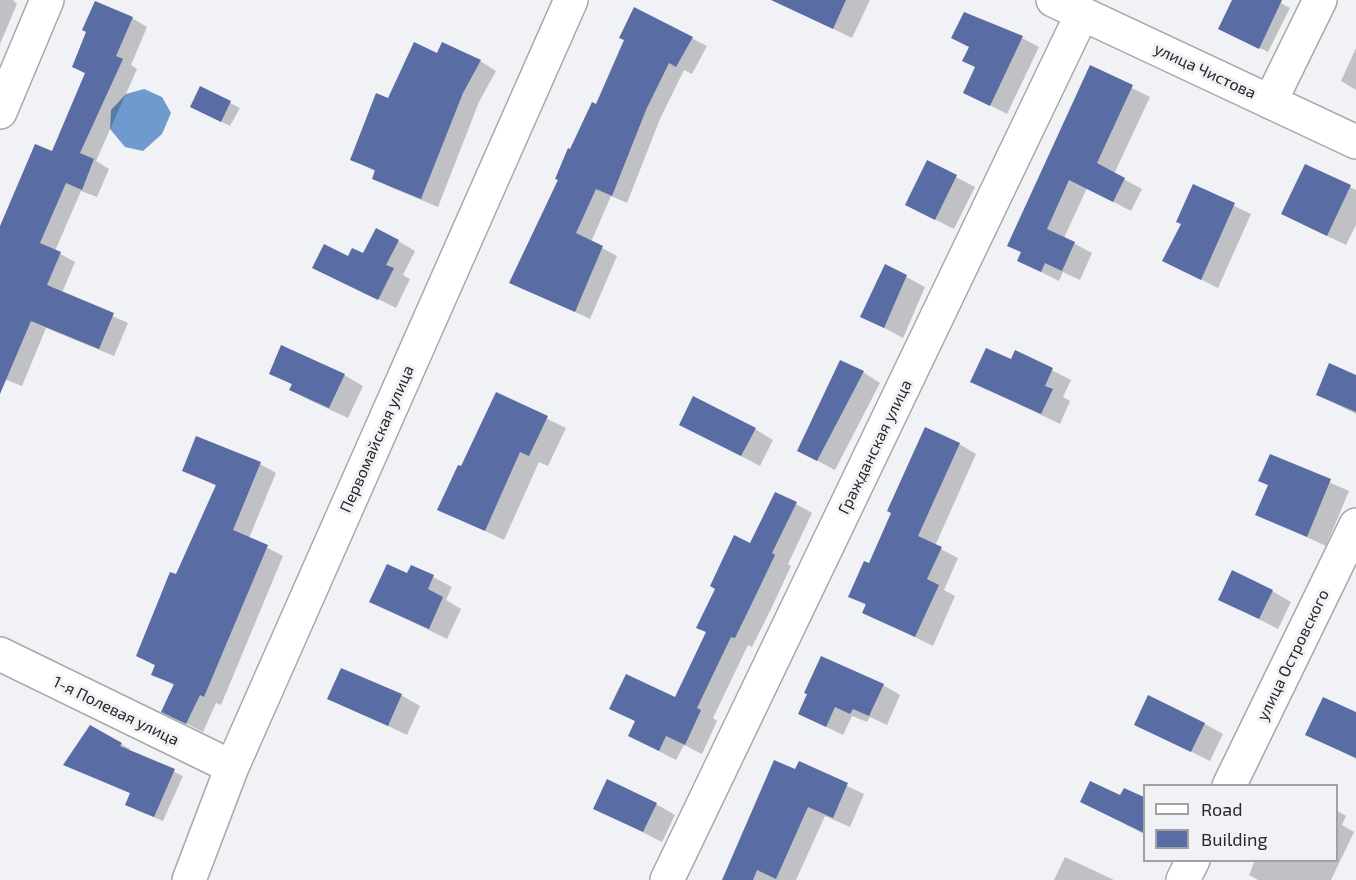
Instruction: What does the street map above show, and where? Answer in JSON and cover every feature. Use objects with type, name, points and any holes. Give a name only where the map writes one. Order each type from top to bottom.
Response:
[{"type":"street","points":[[0,112],[47,0]]},
{"type":"street","name":"Первомайская улица","points":[[189,880],[232,767],[571,0]]},
{"type":"street","points":[[1270,102],[1320,0]]},
{"type":"street","name":"улица Чистова","points":[[1067,7],[1356,142]]},
{"type":"street","name":"Гражданская улица","points":[[667,880],[1067,7]]},
{"type":"street","name":"улица Островского","points":[[1230,784],[1356,525]]},
{"type":"street","name":"1-я Полевая улица","points":[[0,654],[232,767]]},
{"type":"street","points":[[1183,880],[1192,862]]},
{"type":"water","points":[[144,89],[162,97],[171,113],[162,134],[143,151],[125,147],[110,129],[111,110],[126,94]]},
{"type":"building","points":[[771,0],[846,0],[833,29]]},
{"type":"building","points":[[1232,0],[1282,0],[1259,49],[1218,29]]},
{"type":"building","points":[[95,1],[133,17],[116,56],[123,59],[80,153],[94,159],[82,190],[66,183],[40,243],[61,252],[47,285],[114,313],[99,349],[31,321],[0,394],[0,226],[35,144],[52,151],[85,73],[72,67],[86,32],[82,30]]},
{"type":"building","points":[[634,7],[693,37],[676,67],[669,63],[646,110],[612,196],[596,189],[576,233],[603,246],[575,312],[509,283],[558,180],[555,179],[568,148],[570,149],[592,102],[596,104],[624,40],[619,38]]},
{"type":"building","points":[[964,12],[1023,36],[990,106],[963,93],[975,67],[962,61],[969,47],[951,38]]},
{"type":"building","points":[[414,42],[437,53],[442,42],[481,60],[463,93],[421,199],[372,179],[375,170],[350,160],[376,93],[388,98]]},
{"type":"building","points":[[1090,65],[1133,85],[1097,163],[1125,178],[1113,202],[1069,180],[1047,229],[1075,242],[1062,271],[1045,263],[1041,272],[1017,261],[1021,252],[1007,246]]},
{"type":"building","points":[[200,86],[231,101],[221,122],[190,107]]},
{"type":"building","points":[[927,160],[957,175],[935,220],[905,205]]},
{"type":"building","points":[[1305,164],[1351,185],[1327,236],[1281,214]]},
{"type":"building","points":[[1193,184],[1235,203],[1201,280],[1162,261],[1181,224],[1176,222]]},
{"type":"building","points":[[376,228],[399,240],[386,265],[394,268],[378,300],[312,268],[324,244],[348,256],[352,248],[363,253]]},
{"type":"building","points":[[885,264],[907,275],[884,328],[860,317]]},
{"type":"building","points":[[281,345],[345,374],[329,408],[289,390],[292,384],[269,374]]},
{"type":"building","points":[[986,348],[1011,359],[1015,350],[1053,368],[1045,386],[1053,389],[1041,414],[970,382]]},
{"type":"building","points":[[840,360],[864,371],[817,461],[797,451]]},
{"type":"building","points":[[1329,363],[1356,375],[1356,412],[1316,395]]},
{"type":"building","points":[[496,392],[548,416],[529,456],[520,452],[485,531],[437,510]]},
{"type":"building","points":[[693,396],[756,428],[741,456],[679,425]]},
{"type":"building","points":[[925,427],[960,443],[918,536],[942,547],[927,579],[939,585],[915,637],[862,613],[866,604],[848,597],[864,561],[869,563],[891,513],[887,511]]},
{"type":"building","points":[[196,436],[261,462],[233,530],[268,545],[204,697],[200,695],[186,724],[161,712],[174,684],[151,675],[155,665],[136,656],[170,572],[176,574],[216,485],[182,471]]},
{"type":"building","points":[[1270,454],[1331,479],[1307,537],[1255,515],[1268,485],[1258,481]]},
{"type":"building","points":[[775,492],[797,502],[772,553],[775,555],[754,599],[735,638],[731,637],[697,708],[701,710],[685,745],[666,736],[659,751],[628,736],[635,721],[609,709],[626,674],[675,697],[706,632],[696,628],[715,589],[710,586],[734,535],[750,543]]},
{"type":"building","points":[[387,564],[407,573],[411,565],[434,575],[428,589],[443,597],[429,629],[369,602]]},
{"type":"building","points":[[1232,570],[1273,590],[1259,619],[1218,600]]},
{"type":"building","points":[[821,656],[884,684],[869,716],[853,709],[850,714],[835,707],[826,727],[798,714],[807,694],[804,693]]},
{"type":"building","points":[[341,668],[402,694],[388,726],[327,699]]},
{"type":"building","points":[[1148,695],[1205,723],[1191,752],[1134,725]]},
{"type":"building","points":[[1323,697],[1356,712],[1356,758],[1305,735]]},
{"type":"building","points":[[90,725],[122,743],[120,746],[175,769],[154,817],[125,805],[130,793],[63,765]]},
{"type":"building","points":[[774,760],[795,769],[799,761],[848,783],[833,818],[808,807],[776,879],[757,870],[753,880],[722,880]]},
{"type":"building","points":[[607,779],[657,803],[643,832],[593,809]]},
{"type":"building","points":[[1090,781],[1120,795],[1124,788],[1143,797],[1143,833],[1080,802]]}]
